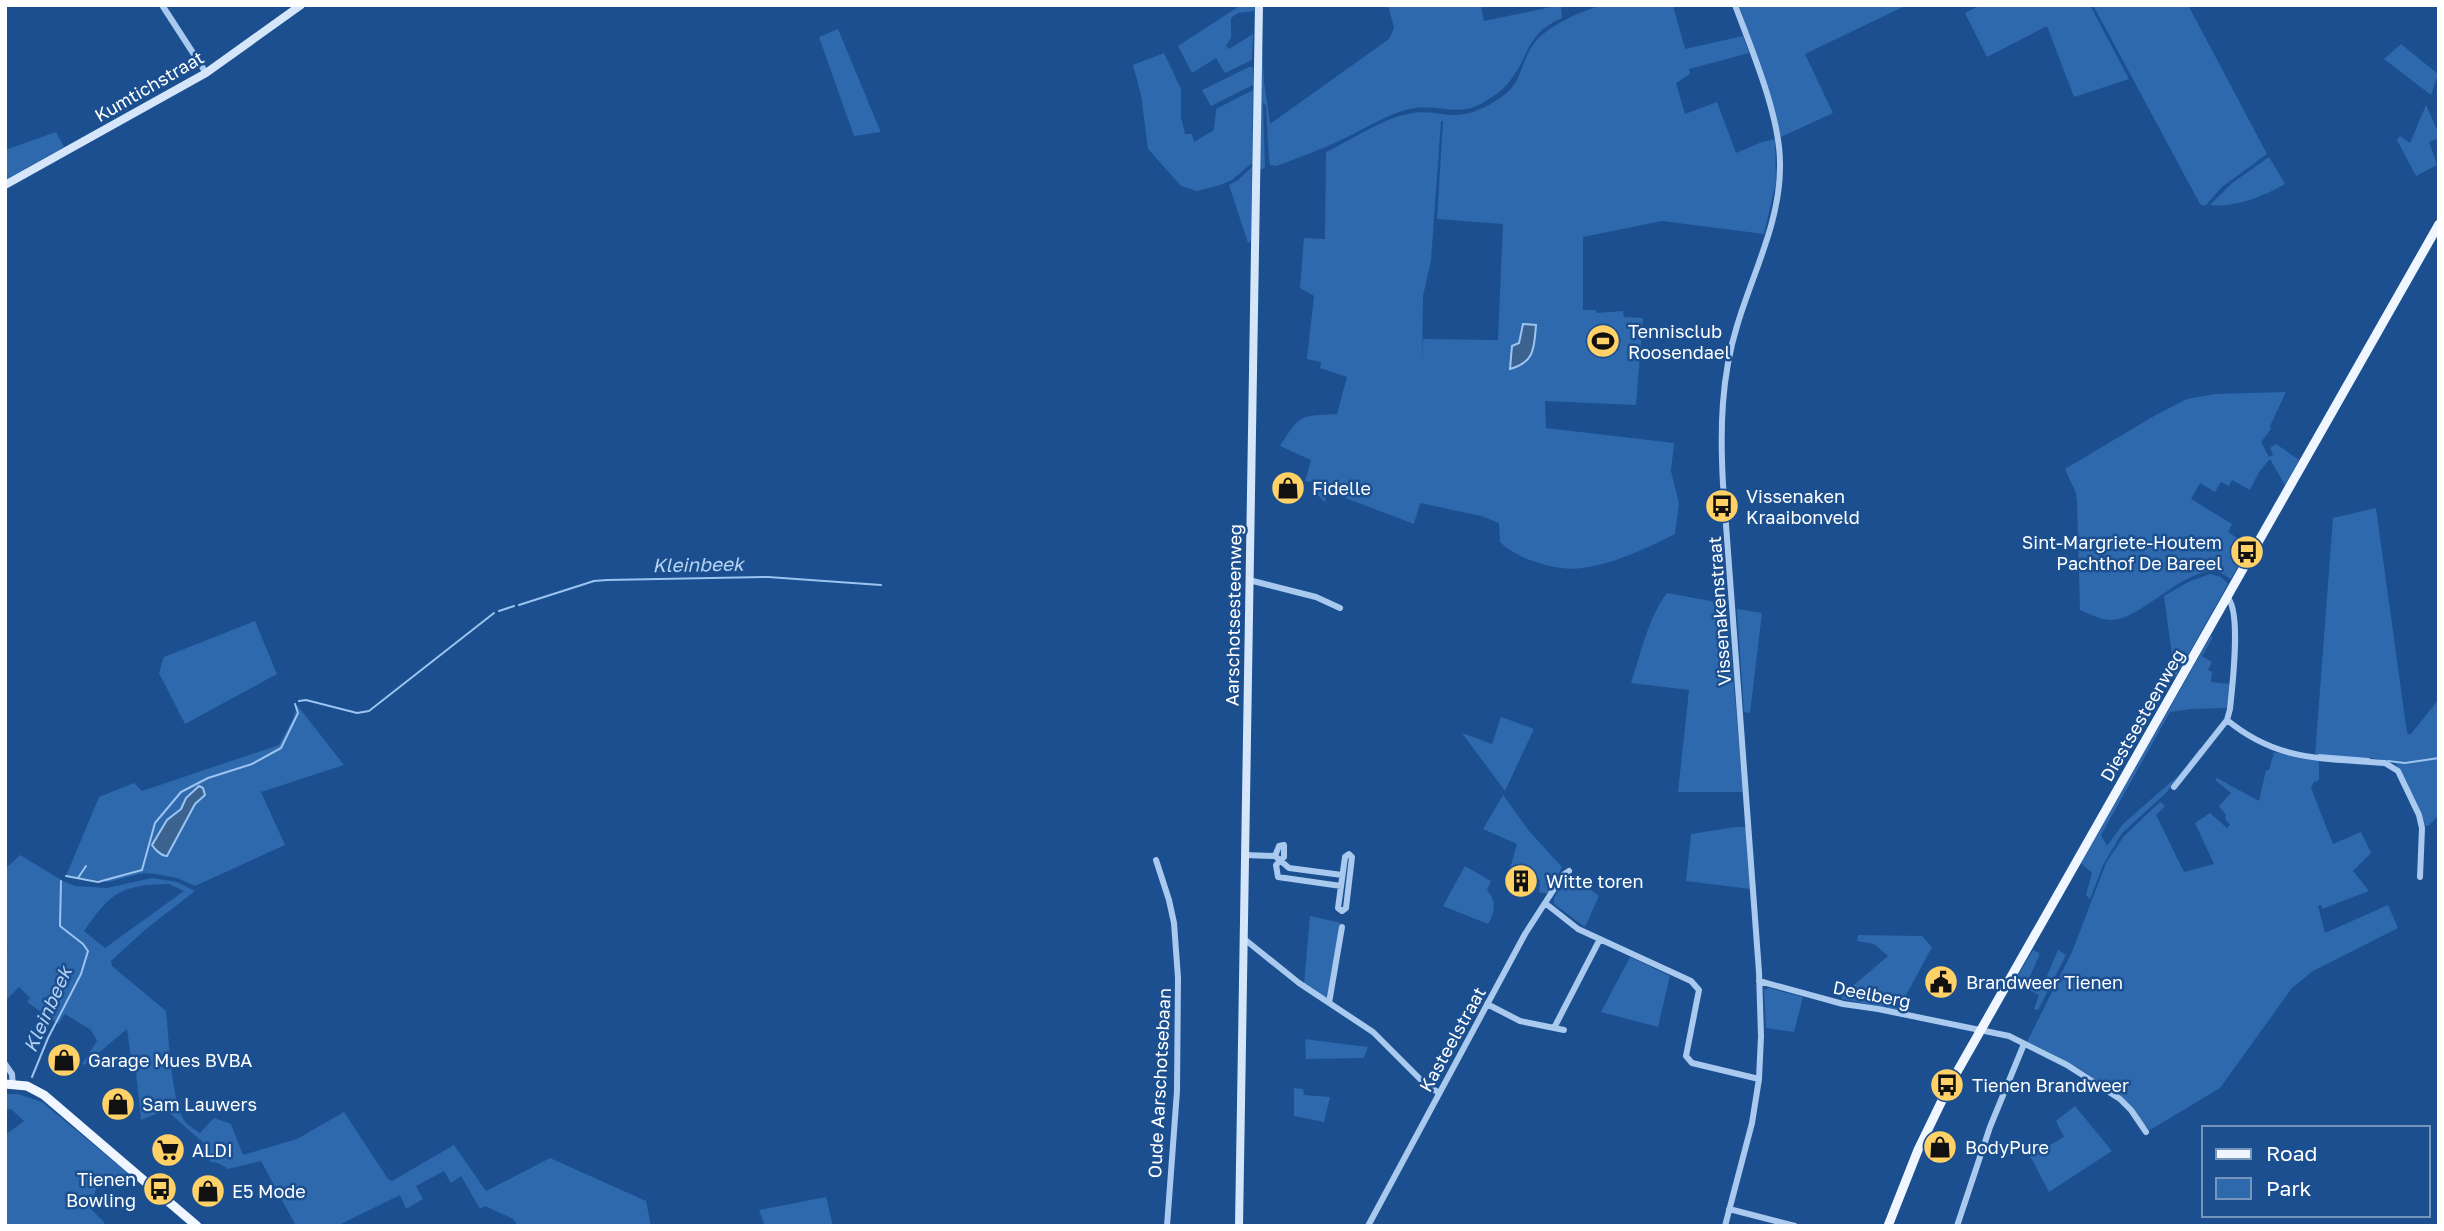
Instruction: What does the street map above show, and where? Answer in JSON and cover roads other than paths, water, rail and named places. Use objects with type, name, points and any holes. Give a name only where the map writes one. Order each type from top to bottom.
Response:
[{"type":"main road","name":"Kumtichstraat","points":[[5,185],[206,73],[301,5]]},
{"type":"main road","name":"Aarschotsesteenweg","points":[[1239,1226],[1259,5]]},
{"type":"main road","name":"Diestsesteenweg","points":[[1888,1226],[1936,1112],[2438,225]]},
{"type":"main road","points":[[9,1086],[36,1090],[197,1226]]},
{"type":"street","points":[[162,5],[206,73]]},
{"type":"street","name":"Vissenakenstraat","points":[[1725,1226],[1752,1124],[1759,1079],[1761,1036],[1721,433],[1724,387],[1732,346],[1773,220],[1779,192],[1780,164],[1774,117],[1735,5]]},
{"type":"street","points":[[1249,580],[1326,601],[1340,608]]},
{"type":"street","points":[[2174,787],[2227,720],[2235,652],[2232,604],[2227,597]]},
{"type":"street","points":[[2227,720],[2284,753],[2385,763],[2396,768],[2421,822],[2420,877]]},
{"type":"street","points":[[1349,854],[1352,857],[1349,884],[1346,908],[1342,911],[1338,908],[1342,875],[1345,857],[1349,854]]},
{"type":"street","points":[[1245,855],[1277,858],[1289,869],[1342,875]]},
{"type":"street","points":[[1277,858],[1278,877],[1341,886]]},
{"type":"street","name":"Oude Aarschotsebaan","points":[[1156,860],[1170,901],[1178,978],[1178,1063],[1167,1226]]},
{"type":"street","name":"Kasteelstraat","points":[[1368,1226],[1525,934],[1563,875],[1569,871]]},
{"type":"street","points":[[1545,903],[1578,929],[1691,981],[1699,989],[1686,1056],[1688,1060],[1759,1079]]},
{"type":"street","points":[[1329,1003],[1342,927]]},
{"type":"street","points":[[1243,938],[1329,1003],[1373,1032],[1423,1082],[1439,1093]]},
{"type":"street","points":[[1554,1028],[1600,939]]},
{"type":"street","points":[[1696,986],[1701,979]]},
{"type":"street","name":"Deelberg","points":[[1759,981],[1843,1004],[2009,1036],[2067,1065],[2120,1099],[2146,1132]]},
{"type":"street","points":[[1487,1004],[1520,1021],[1564,1030]]},
{"type":"street","points":[[1957,1226],[1990,1127],[2024,1044]]},
{"type":"street","points":[[5,1064],[9,1067],[9,1086]]},
{"type":"street","points":[[1729,1209],[1796,1226],[1798,1216]]},
{"type":"waterway","name":"Kleinbeek","points":[[519,605],[594,581],[607,580],[768,577],[881,585]]},
{"type":"waterway","name":"Kleinbeek","points":[[499,611],[514,606]]},
{"type":"waterway","name":"Kleinbeek","points":[[299,701],[306,700],[357,713],[369,711],[494,613]]},
{"type":"waterway","name":"Kleinbeek","points":[[66,876],[98,882],[142,870],[155,823],[181,792],[208,778],[252,764],[281,748],[298,713],[295,704]]},
{"type":"waterway","points":[[2319,755],[2369,759]]},
{"type":"waterway","points":[[2388,761],[2405,763],[2439,758]]},
{"type":"waterway","points":[[78,878],[86,866]]},
{"type":"waterway","name":"Kleinbeek","points":[[32,1077],[48,1038],[81,974],[88,951],[60,926],[61,881]]},
{"type":"place","name":"Tennisclub Roosendael","points":[[1603,341]]},
{"type":"place","name":"Fidelle","points":[[1288,488]]},
{"type":"place","name":"Vissenaken Kraaibonveld","points":[[1722,506]]},
{"type":"place","name":"Sint-Margriete-Houtem Pachthof De Bareel","points":[[2247,552]]},
{"type":"place","name":"Witte toren","points":[[1521,881]]},
{"type":"place","name":"Brandweer Tienen","points":[[1941,982]]},
{"type":"place","name":"Garage Mues BVBA","points":[[64,1060]]},
{"type":"place","name":"Tienen Brandweer","points":[[1947,1085]]},
{"type":"place","name":"Sam Lauwers","points":[[118,1104]]},
{"type":"place","name":"BodyPure","points":[[1940,1147]]},
{"type":"place","name":"ALDI","points":[[168,1150]]},
{"type":"place","name":"Tienen Bowling","points":[[160,1189]]},
{"type":"place","name":"E5 Mode","points":[[208,1191]]}]
